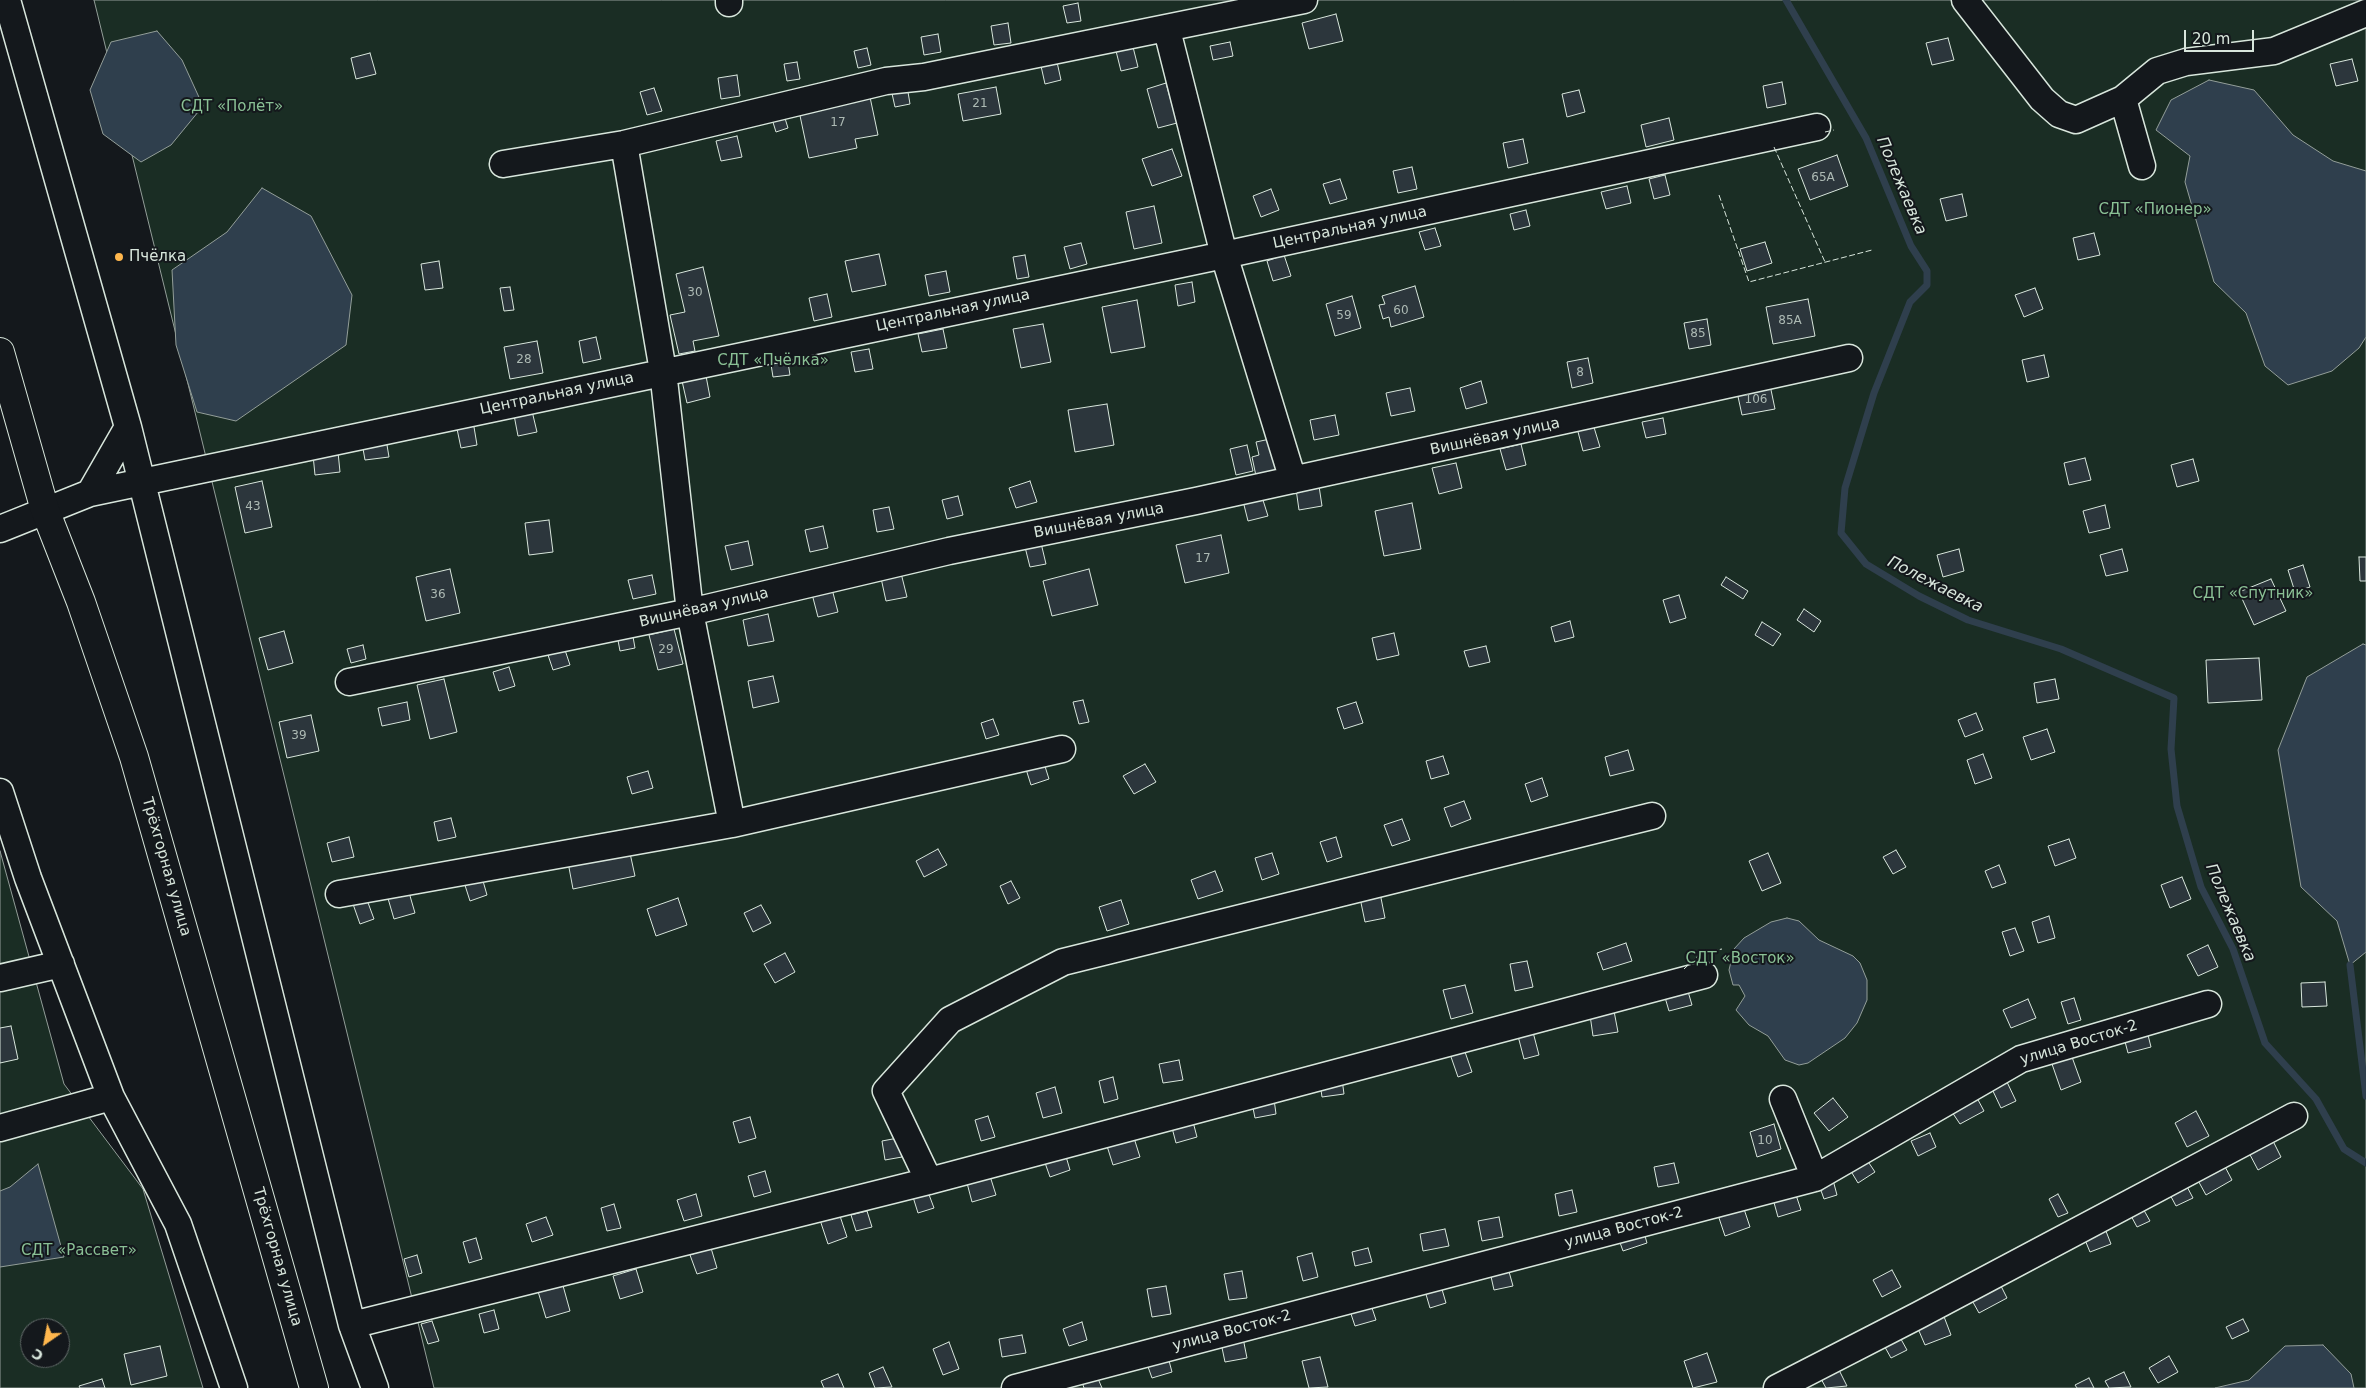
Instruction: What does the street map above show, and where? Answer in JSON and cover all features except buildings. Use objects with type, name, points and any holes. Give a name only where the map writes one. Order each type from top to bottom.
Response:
[{"type":"highway","name":"Трёхгорная улица","points":[[0,352],[45,510],[81,602],[134,757],[314,1388]]},
{"type":"street","points":[[7,0],[143,482],[352,1325],[375,1388]]},
{"type":"street","points":[[503,164],[624,144],[886,81],[924,77],[1167,30],[1304,0]]},
{"type":"street","points":[[1965,0],[2042,99],[2059,114],[2076,120],[2123,99],[2156,71],[2186,62],[2274,51],[2366,13]]},
{"type":"street","points":[[1167,30],[1224,255],[1293,480]]},
{"type":"street","points":[[2123,99],[2142,166]]},
{"type":"street","name":"Центральная улица","points":[[0,529],[90,493],[663,371],[1224,255],[1816,128]]},
{"type":"street","points":[[624,144],[663,371],[690,612],[732,824]]},
{"type":"street","name":"Вишнёвая улица","points":[[349,682],[690,612],[949,551],[1293,480],[1849,358]]},
{"type":"street","points":[[90,493],[128,427]]},
{"type":"street","points":[[338,894],[732,824],[1062,749]]},
{"type":"street","points":[[0,792],[28,878],[111,1097],[178,1224],[231,1387]]},
{"type":"street","points":[[928,1181],[886,1091],[950,1020],[1063,962],[1652,816]]},
{"type":"street","points":[[0,978],[61,964]]},
{"type":"street","points":[[352,1325],[928,1181],[1704,975]]},
{"type":"street","name":"улица Восток-2","points":[[1015,1388],[1815,1178],[2021,1059],[2208,1004]]},
{"type":"street","points":[[0,1128],[111,1097]]},
{"type":"street","points":[[1783,1099],[1815,1178]]},
{"type":"street","points":[[1777,1388],[1919,1315],[2294,1116]]},
{"type":"green space","points":[[94,0],[2366,0],[2366,1388],[434,1388]]},
{"type":"green space","name":"СДТ «Рассвет»","points":[[0,851],[64,1084],[143,1189],[203,1388],[0,1388]]},
{"type":"water","points":[[157,31],[182,60],[203,106],[171,145],[141,162],[103,134],[90,90],[111,42]]},
{"type":"water","points":[[2209,80],[2254,90],[2293,135],[2333,161],[2366,171],[2366,337],[2359,348],[2332,371],[2288,385],[2265,366],[2246,313],[2214,282],[2185,182],[2190,156],[2156,130],[2171,100]]},
{"type":"water","points":[[262,188],[311,216],[352,295],[346,345],[236,421],[197,412],[176,345],[172,270],[227,232]]},
{"type":"water","points":[[2363,644],[2366,645],[2366,952],[2350,965],[2337,921],[2301,887],[2278,750],[2307,677]]},
{"type":"water","points":[[1787,918],[1799,921],[1819,940],[1853,956],[1860,963],[1867,980],[1867,1000],[1857,1023],[1845,1038],[1808,1063],[1799,1065],[1785,1060],[1768,1036],[1749,1025],[1736,1010],[1745,996],[1739,985],[1733,985],[1729,970],[1734,949],[1744,938],[1771,922]]},
{"type":"water","points":[[38,1164],[64,1257],[0,1267],[0,1191],[10,1187]]},
{"type":"water","points":[[2323,1345],[2351,1374],[2354,1388],[2215,1388],[2249,1380],[2285,1346]]},
{"type":"waterway","name":"Полежаевка","points":[[1786,0],[1866,138],[1911,246],[1927,271],[1927,285],[1910,302],[1874,393],[1845,488],[1841,533],[1866,564],[1919,596],[1968,620],[2061,649],[2174,698],[2171,749],[2177,806],[2201,887],[2233,949],[2265,1043],[2316,1099],[2344,1149],[2366,1163]]},
{"type":"waterway","name":"Полежаевка","points":[[2350,965],[2366,1096]]},
{"type":"fence","points":[[1825,132],[1834,130]]},
{"type":"fence","points":[[1774,147],[1825,262]]},
{"type":"fence","points":[[1719,195],[1749,282],[1872,250]]},
{"type":"fence","points":[[1684,969],[1701,953],[1722,949]]},
{"type":"place","name":"Пчёлка","points":[[119,257]]},
{"type":"park label","name":"СДТ «Полёт»","points":[[232,107]]},
{"type":"park label","name":"СДТ «Пионер»","points":[[2155,210]]},
{"type":"park label","name":"СДТ «Пчёлка»","points":[[773,361]]},
{"type":"park label","name":"СДТ «Спутник»","points":[[2253,594]]},
{"type":"park label","name":"СДТ «Восток»","points":[[1740,959]]}]
